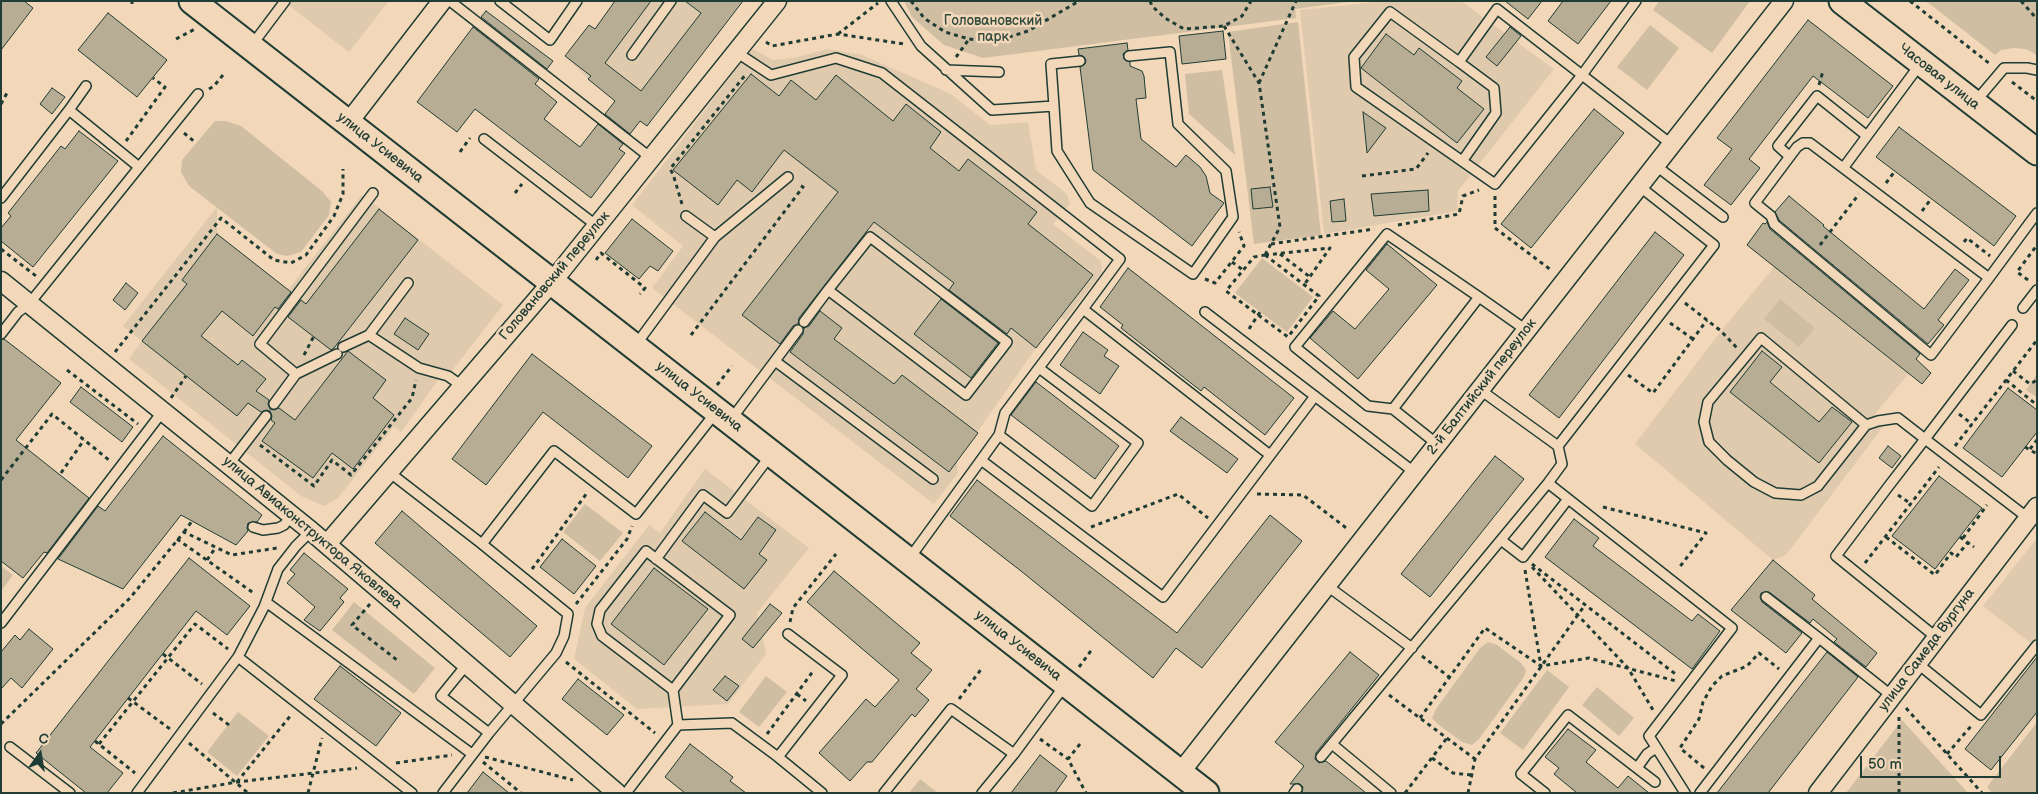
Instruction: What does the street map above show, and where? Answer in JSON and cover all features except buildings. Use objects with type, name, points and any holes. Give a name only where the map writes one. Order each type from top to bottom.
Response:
[{"type":"street","name":"улица Усиевича","points":[[192,1],[1180,772],[1203,792]]},
{"type":"street","points":[[348,123],[442,1]]},
{"type":"street","name":"Головановский переулок","points":[[327,544],[552,282],[777,1]]},
{"type":"street","name":"2-й Балтийский переулок","points":[[1180,772],[1784,1]]},
{"type":"street","name":"Часовая улица","points":[[1842,1],[2037,152]]},
{"type":"street","name":"улица Авиаконструктора Яковлева","points":[[1,281],[292,515],[382,590],[512,704],[599,787],[617,793]]},
{"type":"street","name":"улица Самеда Вургуна","points":[[1818,793],[2032,512]]},
{"type":"lane","points":[[251,47],[285,1]]},
{"type":"lane","points":[[450,1],[651,158]]},
{"type":"lane","points":[[500,1],[550,40],[577,1]]},
{"type":"lane","points":[[632,55],[672,1]]},
{"type":"lane","points":[[891,1],[921,46],[992,110],[1054,106]]},
{"type":"lane","points":[[1463,160],[1496,113],[1494,88],[1390,12],[1354,57],[1356,87],[1495,184],[1582,75],[1636,1]]},
{"type":"lane","points":[[1459,62],[1497,9],[1671,144]]},
{"type":"lane","points":[[736,52],[771,75],[836,58],[882,74],[1120,259],[1005,413],[999,435],[908,560]]},
{"type":"lane","points":[[1080,61],[1051,64],[1057,150],[1090,203],[1193,274],[1234,217],[1226,171],[1178,124],[1170,52],[1129,56]]},
{"type":"lane","points":[[1844,167],[1921,63]]},
{"type":"lane","points":[[1974,103],[2004,68],[2037,70]]},
{"type":"lane","points":[[946,70],[999,72]]},
{"type":"lane","points":[[1,198],[86,86]]},
{"type":"lane","points":[[1,334],[18,312],[29,304],[198,94]]},
{"type":"lane","points":[[1789,156],[1778,146],[1817,96],[1867,136]]},
{"type":"lane","points":[[69,110],[139,167]]},
{"type":"lane","points":[[484,139],[597,226]]},
{"type":"lane","points":[[1989,278],[1810,143],[1803,143],[1789,156],[1755,203],[1770,216],[1774,224],[1931,355],[1989,278],[2037,213]]},
{"type":"lane","points":[[1655,165],[1724,216]]},
{"type":"lane","points":[[634,346],[715,237],[788,178]]},
{"type":"lane","points":[[1558,446],[1714,245],[1639,186]]},
{"type":"lane","points":[[296,374],[260,344],[373,193]]},
{"type":"lane","points":[[686,216],[715,237]]},
{"type":"lane","points":[[1437,444],[1393,409],[1368,406],[1294,347],[1387,234],[1526,330]]},
{"type":"lane","points":[[804,322],[828,290],[870,237],[1007,342],[966,395],[828,290]]},
{"type":"lane","points":[[274,404],[296,374],[368,335],[408,283]]},
{"type":"lane","points":[[2023,308],[2037,290]]},
{"type":"lane","points":[[1393,409],[1479,297]]},
{"type":"lane","points":[[1083,309],[1270,455]]},
{"type":"lane","points":[[1205,312],[1414,472]]},
{"type":"lane","points":[[1937,638],[1836,556],[2012,325]]},
{"type":"lane","points":[[482,544],[554,451],[636,514],[775,361],[798,330]]},
{"type":"lane","points":[[368,335],[419,368],[448,376],[462,386]]},
{"type":"lane","points":[[1866,425],[1761,338],[1708,402],[1704,422],[1709,442],[1726,460],[1754,482],[1775,493],[1801,495],[1818,486],[1866,425],[1898,418],[1947,456],[2032,512]]},
{"type":"lane","points":[[775,361],[933,479]]},
{"type":"lane","points":[[999,435],[1092,506],[1138,444],[1039,368]]},
{"type":"lane","points":[[1321,757],[1562,464],[1558,446],[1479,389]]},
{"type":"lane","points":[[981,460],[1163,597],[1315,396]]},
{"type":"lane","points":[[1,623],[163,411]]},
{"type":"lane","points":[[229,464],[266,416]]},
{"type":"lane","points":[[656,558],[703,496],[727,513],[772,454]]},
{"type":"lane","points":[[389,472],[568,614],[564,636],[556,654],[488,733],[443,793]]},
{"type":"lane","points":[[1548,483],[1732,628],[1649,736],[1685,793]]},
{"type":"lane","points":[[1501,540],[1523,557],[1568,499]]},
{"type":"lane","points":[[252,526],[263,530],[278,528],[284,525],[292,515]]},
{"type":"lane","points":[[137,793],[238,657],[266,602],[278,569],[311,531]]},
{"type":"lane","points":[[626,793],[678,725],[674,690],[730,615],[646,551],[600,610],[597,624],[602,636],[674,690]]},
{"type":"lane","points":[[1326,585],[1412,648]]},
{"type":"lane","points":[[1766,596],[1892,696]]},
{"type":"lane","points":[[266,602],[472,754]]},
{"type":"lane","points":[[778,757],[842,675],[788,634]]},
{"type":"lane","points":[[1700,793],[1819,638]]},
{"type":"lane","points":[[1917,663],[1981,715],[2037,645]]},
{"type":"lane","points":[[238,657],[412,793]]},
{"type":"lane","points":[[466,664],[441,696],[488,733]]},
{"type":"lane","points":[[982,793],[1014,754],[1066,684]]},
{"type":"lane","points":[[884,793],[951,709],[1014,754]]},
{"type":"lane","points":[[1545,793],[1521,774],[1568,715],[1655,782]]},
{"type":"lane","points":[[678,725],[732,723],[822,793]]},
{"type":"lane","points":[[1332,744],[1391,793]]},
{"type":"lane","points":[[10,747],[70,793]]},
{"type":"lane","points":[[1637,768],[1647,754],[1656,748]]},
{"type":"path","points":[[838,34],[880,1]]},
{"type":"path","points":[[911,1],[924,18],[944,32],[969,39],[988,41],[1028,31],[1079,1]]},
{"type":"path","points":[[1150,1],[1152,6],[1165,18],[1184,29],[1224,26],[1242,16],[1250,1]]},
{"type":"path","points":[[1259,83],[1296,1]]},
{"type":"path","points":[[1910,1],[2037,101]]},
{"type":"path","points":[[2021,1],[2037,20]]},
{"type":"path","points":[[1224,26],[1259,83],[1280,227],[1265,255]]},
{"type":"path","points":[[761,40],[772,46],[838,34],[921,46]]},
{"type":"path","points":[[946,70],[969,39]]},
{"type":"path","points":[[686,216],[674,174],[670,170],[754,64]]},
{"type":"path","points":[[198,94],[214,86],[223,75]]},
{"type":"path","points":[[119,151],[165,87],[153,78]]},
{"type":"path","points":[[1,104],[8,91]]},
{"type":"path","points":[[1362,176],[1416,169],[1436,142]]},
{"type":"path","points":[[105,364],[221,218],[274,260],[291,263],[306,255],[337,209],[343,194],[343,169]]},
{"type":"path","points":[[691,334],[803,187],[788,178]]},
{"type":"path","points":[[1495,184],[1495,228],[1565,281]]},
{"type":"path","points":[[1812,255],[1866,184]]},
{"type":"path","points":[[1956,254],[1967,238],[1991,257],[1997,249]]},
{"type":"path","points":[[2030,282],[2016,272],[2037,245]]},
{"type":"path","points":[[1216,282],[1244,246]]},
{"type":"path","points":[[1265,255],[1304,285],[1319,296],[1288,337],[1259,313],[1226,291],[1254,257],[1265,255],[1330,248],[1304,285]]},
{"type":"path","points":[[1,249],[45,284]]},
{"type":"path","points":[[596,260],[601,254],[645,288],[640,294]]},
{"type":"path","points":[[1280,254],[1310,277]]},
{"type":"path","points":[[1232,262],[1243,270]]},
{"type":"path","points":[[1675,295],[1721,331],[1746,357]]},
{"type":"path","points":[[1659,315],[1693,339]]},
{"type":"path","points":[[1618,368],[1652,393],[1708,320]]},
{"type":"path","points":[[1858,573],[2037,340]]},
{"type":"path","points":[[67,370],[147,432]]},
{"type":"path","points":[[2013,371],[2030,384],[2037,380]]},
{"type":"path","points":[[163,411],[186,376]]},
{"type":"path","points":[[2006,380],[2037,405]]},
{"type":"path","points":[[250,437],[314,486],[332,460],[351,475],[412,398]]},
{"type":"path","points":[[1,480],[52,414],[108,460]]},
{"type":"path","points":[[61,473],[84,440]]},
{"type":"path","points":[[2030,449],[2037,440]]},
{"type":"path","points":[[2025,447],[2037,454]]},
{"type":"path","points":[[524,579],[595,482]]},
{"type":"path","points":[[1076,532],[1178,494],[1217,526]]},
{"type":"path","points":[[1240,496],[1303,495],[1361,539]]},
{"type":"path","points":[[1568,499],[1706,533],[1670,579]]},
{"type":"path","points":[[1974,548],[1961,537],[1987,505]]},
{"type":"path","points":[[568,614],[627,539],[636,514]]},
{"type":"path","points":[[1,724],[130,598],[192,521]]},
{"type":"path","points":[[184,532],[232,555],[296,546]]},
{"type":"path","points":[[1886,537],[1934,575],[1951,553],[1956,557],[1968,542]]},
{"type":"path","points":[[177,539],[266,602]]},
{"type":"path","points":[[207,560],[216,547]]},
{"type":"path","points":[[788,634],[793,608],[836,554]]},
{"type":"path","points":[[1523,557],[1689,684]]},
{"type":"path","points":[[1523,557],[1628,668],[1660,722]]},
{"type":"path","points":[[1523,557],[1541,666]]},
{"type":"path","points":[[382,590],[352,624],[397,660]]},
{"type":"path","points":[[1468,793],[1475,759],[1585,605]]},
{"type":"path","points":[[99,744],[195,624],[238,657]]},
{"type":"path","points":[[1420,718],[1485,628],[1541,666],[1589,658],[1689,684]]},
{"type":"path","points":[[1412,648],[1449,677]]},
{"type":"path","points":[[1713,776],[1680,748],[1699,719],[1703,702],[1712,686],[1722,676],[1747,666],[1759,653],[1789,677]]},
{"type":"path","points":[[163,654],[213,692]]},
{"type":"path","points":[[556,654],[665,741]]},
{"type":"path","points":[[760,744],[821,660]]},
{"type":"path","points":[[951,709],[982,668]]},
{"type":"path","points":[[1379,687],[1475,759]]},
{"type":"path","points":[[1892,696],[1903,705],[1982,793]]},
{"type":"path","points":[[128,698],[180,736],[248,793]]},
{"type":"path","points":[[203,704],[228,724]]},
{"type":"path","points":[[237,782],[300,705]]},
{"type":"path","points":[[1898,793],[1899,713]]},
{"type":"path","points":[[1947,754],[1981,715]]},
{"type":"path","points":[[308,792],[325,725]]},
{"type":"path","points":[[1030,732],[1068,759],[1086,793]]},
{"type":"path","points":[[1406,793],[1447,738]]},
{"type":"path","points":[[95,741],[146,781]]},
{"type":"path","points":[[1068,759],[1080,744]]},
{"type":"path","points":[[472,754],[521,793]]},
{"type":"path","points":[[1432,758],[1453,773],[1472,776]]},
{"type":"shaded area","points":[[283,1],[389,1],[349,52]]},
{"type":"shaded area","points":[[615,1],[743,1],[647,126],[588,79],[565,56],[589,25],[595,29]]},
{"type":"shaded area","points":[[1386,1],[1461,1],[1554,69],[1458,191],[1457,211],[1324,234],[1300,10]]},
{"type":"shaded area","points":[[753,49],[773,60],[793,58],[828,49],[862,55],[951,94],[990,125],[1028,122],[1036,170],[1067,194],[1070,204],[1053,224],[1101,261],[1102,272],[1065,320],[1060,317],[1036,348],[957,461],[958,473],[934,504],[652,288],[683,246],[632,205]]},
{"type":"shaded area","points":[[362,195],[503,305],[448,376],[438,380],[401,432],[394,426],[338,498],[324,506],[301,496],[129,359],[142,341],[123,326],[217,207],[217,234],[288,290]]},
{"type":"shaded area","points":[[1775,266],[1909,373],[1875,414],[1882,428],[1786,555],[1773,560],[1635,444],[1721,331]]},
{"type":"shaded area","points":[[705,469],[809,548],[757,613],[766,654],[728,704],[637,709],[574,659],[585,608],[649,525],[660,533]]},
{"type":"shaded area","points":[[2037,538],[2037,648],[1983,606]]},
{"type":"green space","name":"Головановский парк","points":[[904,1],[1356,1],[1295,9],[1296,18],[983,58],[944,45],[912,17]]},
{"type":"green space","points":[[1659,1],[1750,1],[1712,53],[1653,10]]},
{"type":"green space","points":[[1926,1],[2037,1],[2037,55],[2026,49],[2014,48],[2001,50],[1995,55]]},
{"type":"green space","points":[[1298,22],[1321,235],[1254,244],[1228,32]]},
{"type":"green space","points":[[1650,25],[1679,48],[1647,90],[1617,67]]},
{"type":"green space","points":[[1222,70],[1235,155],[1189,114],[1185,74]]},
{"type":"green space","points":[[215,121],[226,121],[241,126],[322,191],[331,202],[329,215],[301,252],[287,256],[277,254],[189,186],[181,172],[182,160]]},
{"type":"green space","points":[[1262,258],[1313,297],[1287,332],[1235,293]]},
{"type":"green space","points":[[1780,299],[1815,328],[1799,347],[1764,319]]},
{"type":"green space","points":[[2037,374],[2037,397],[2026,390]]},
{"type":"green space","points":[[585,504],[623,533],[600,561],[563,532]]},
{"type":"green space","points":[[1,566],[13,575],[1,591]]},
{"type":"green space","points":[[354,602],[435,668],[414,694],[332,630]]},
{"type":"green space","points":[[1488,642],[1497,645],[1521,663],[1526,670],[1524,677],[1479,739],[1472,745],[1462,742],[1432,718],[1436,709],[1480,648]]},
{"type":"green space","points":[[1547,670],[1569,687],[1523,750],[1500,733]]},
{"type":"green space","points":[[766,676],[787,692],[759,727],[739,712]]},
{"type":"green space","points":[[1597,687],[1634,718],[1619,736],[1582,705]]},
{"type":"green space","points":[[238,712],[269,736],[237,776],[207,752]]},
{"type":"green space","points":[[1902,720],[1968,793],[1846,793]]},
{"type":"green space","points":[[2037,722],[2037,793],[1992,793],[1987,787]]},
{"type":"green space","points":[[920,779],[938,793],[909,793]]}]
